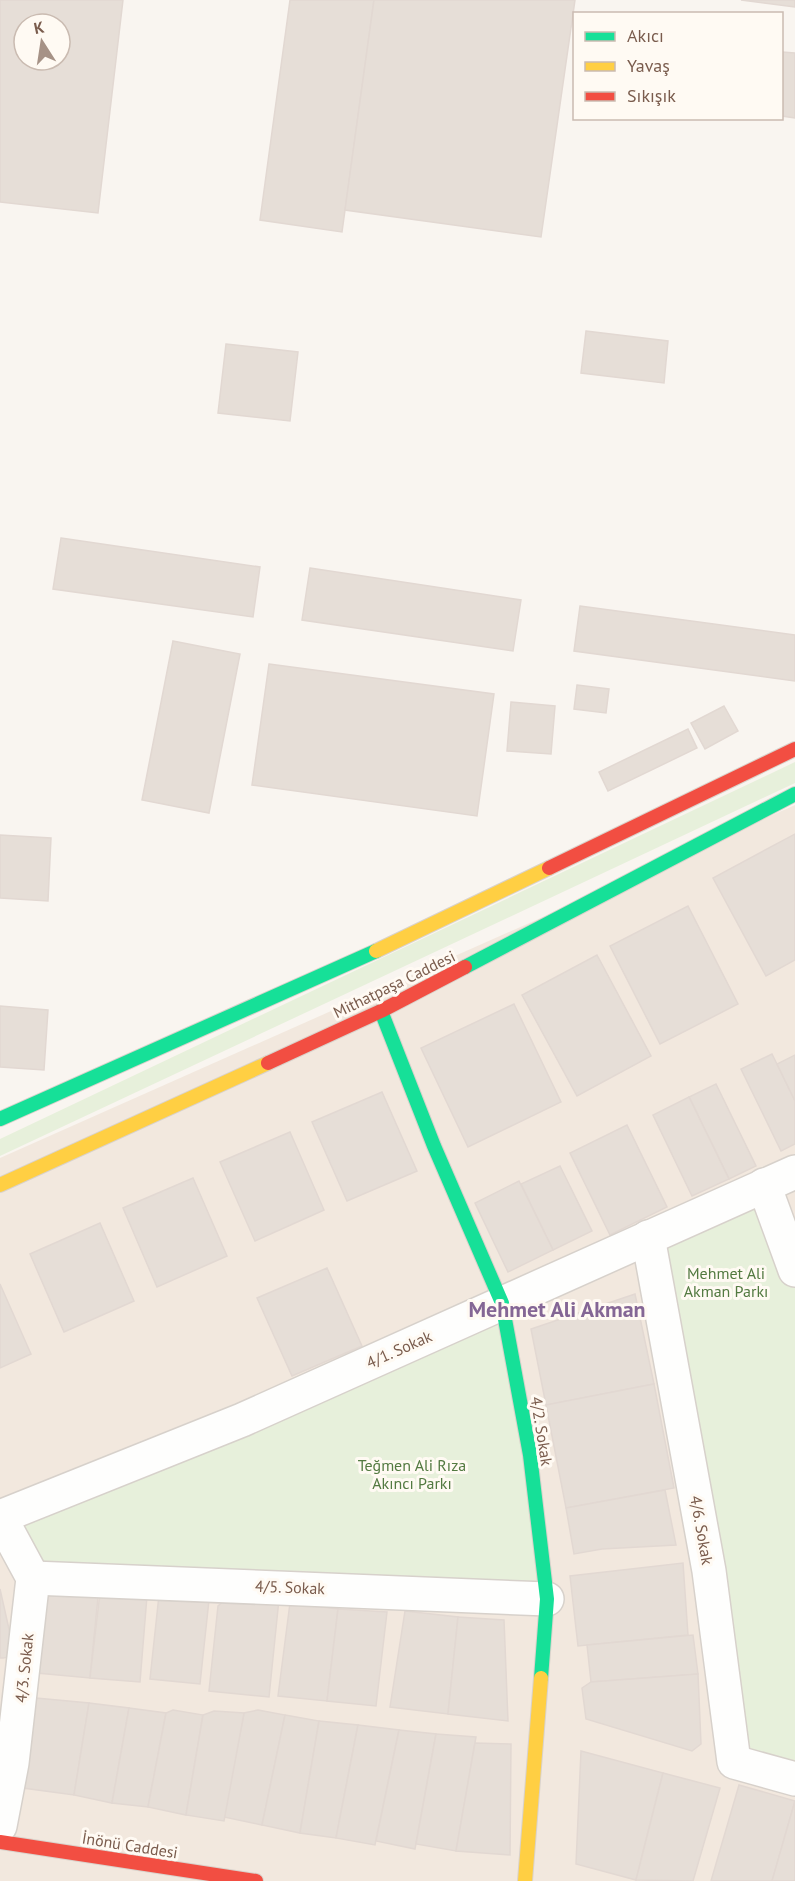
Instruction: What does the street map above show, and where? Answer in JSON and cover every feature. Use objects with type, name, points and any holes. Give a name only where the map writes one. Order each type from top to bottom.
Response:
[{"type":"main road","points":[[0,1119],[323,977],[795,749]]},
{"type":"main road","name":"Mithatpaşa Caddesi","points":[[0,1185],[381,1011],[795,794]]},
{"type":"main road","name":"4/2. Sokak","points":[[381,1011],[434,1146],[502,1303],[530,1455],[547,1599],[525,1881]]},
{"type":"main road","name":"İnönü Caddesi","points":[[0,1842],[256,1881]]},
{"type":"street","name":"4/1. Sokak","points":[[0,1517],[242,1420],[795,1172]]},
{"type":"street","points":[[764,1185],[795,1270]]},
{"type":"street","name":"4/6. Sokak","points":[[648,1237],[709,1571],[734,1762],[795,1779]]},
{"type":"street","points":[[0,1517],[33,1578]]},
{"type":"street","name":"4/5. Sokak","points":[[33,1578],[547,1599]]},
{"type":"street","name":"4/3. Sokak","points":[[0,1826],[12,1763],[12,1675],[33,1578]]},
{"type":"shaded area","points":[[795,805],[795,1881],[0,1881],[0,1158]]},
{"type":"green space","points":[[795,762],[795,783],[0,1156],[0,1139]]},
{"type":"green space","name":"Mehmet Ali Akman Parkı","points":[[764,1185],[795,1270],[795,1779],[734,1762],[648,1237]]},
{"type":"green space","name":"Teğmen Ali Rıza Akıncı Parkı","points":[[502,1303],[547,1599],[33,1578],[0,1517]]},
{"type":"building","points":[[0,0],[123,0],[98,213],[0,202]]},
{"type":"building","points":[[290,0],[374,0],[342,232],[260,220]]},
{"type":"building","points":[[374,0],[575,0],[541,237],[345,210]]},
{"type":"building","points":[[741,0],[795,0],[795,7]]},
{"type":"building","points":[[783,52],[795,53],[795,118],[783,116]]},
{"type":"building","points":[[586,331],[668,341],[664,383],[581,373]]},
{"type":"building","points":[[226,344],[298,352],[290,421],[218,413]]},
{"type":"building","points":[[61,538],[260,567],[253,617],[53,589]]},
{"type":"building","points":[[310,568],[521,600],[513,651],[302,620]]},
{"type":"building","points":[[580,606],[795,635],[795,681],[574,651]]},
{"type":"building","points":[[173,641],[240,654],[209,813],[142,800]]},
{"type":"building","points":[[269,664],[494,694],[477,816],[252,785]]},
{"type":"building","points":[[577,685],[609,689],[606,713],[574,709]]},
{"type":"building","points":[[511,702],[555,706],[551,754],[507,751]]},
{"type":"building","points":[[724,706],[738,731],[705,749],[691,723]]},
{"type":"building","points":[[688,729],[697,748],[608,791],[599,772]]},
{"type":"building","points":[[795,834],[795,960],[766,976],[713,878]]},
{"type":"building","points":[[0,835],[51,838],[48,901],[0,898]]},
{"type":"building","points":[[688,906],[738,1004],[660,1044],[610,946]]},
{"type":"building","points":[[597,955],[651,1056],[577,1096],[522,995]]},
{"type":"building","points":[[514,1004],[561,1102],[468,1147],[421,1048]]},
{"type":"building","points":[[0,1006],[48,1010],[44,1070],[0,1067]]},
{"type":"building","points":[[772,1054],[795,1101],[795,1144],[781,1151],[741,1069]]},
{"type":"building","points":[[795,1055],[795,1101],[777,1064]]},
{"type":"building","points":[[716,1084],[756,1166],[729,1179],[689,1097]]},
{"type":"building","points":[[382,1092],[417,1171],[347,1201],[312,1122]]},
{"type":"building","points":[[689,1097],[729,1179],[692,1196],[653,1115]]},
{"type":"building","points":[[627,1125],[667,1207],[610,1235],[570,1153]]},
{"type":"building","points":[[290,1132],[324,1210],[255,1241],[220,1162]]},
{"type":"building","points":[[560,1166],[592,1231],[553,1250],[521,1184]]},
{"type":"building","points":[[193,1178],[227,1256],[157,1287],[123,1208]]},
{"type":"building","points":[[519,1181],[553,1250],[508,1272],[475,1203]]},
{"type":"building","points":[[100,1223],[134,1301],[64,1332],[30,1254]]},
{"type":"building","points":[[327,1268],[362,1346],[292,1376],[257,1298]]},
{"type":"building","points":[[0,1284],[31,1354],[0,1368]]},
{"type":"building","points":[[635,1294],[654,1384],[546,1405],[531,1329]]},
{"type":"building","points":[[654,1384],[674,1488],[566,1508],[546,1405]]},
{"type":"building","points":[[665,1490],[676,1545],[602,1549],[574,1554],[566,1508]]},
{"type":"building","points":[[683,1563],[688,1635],[578,1646],[570,1576]]},
{"type":"building","points":[[0,1589],[15,1656],[3,1658],[0,1658]]},
{"type":"building","points":[[47,1591],[98,1597],[90,1678],[37,1673]]},
{"type":"building","points":[[100,1593],[147,1596],[140,1682],[90,1678]]},
{"type":"building","points":[[233,1594],[279,1599],[269,1697],[209,1691],[218,1606]]},
{"type":"building","points":[[159,1595],[209,1600],[200,1684],[150,1679]]},
{"type":"building","points":[[290,1603],[338,1609],[327,1701],[278,1696]]},
{"type":"building","points":[[338,1609],[387,1612],[376,1706],[327,1701]]},
{"type":"building","points":[[405,1611],[458,1617],[448,1714],[390,1707]]},
{"type":"building","points":[[458,1617],[504,1620],[508,1721],[448,1714]]},
{"type":"building","points":[[693,1635],[698,1674],[591,1682],[587,1645]]},
{"type":"building","points":[[698,1674],[701,1744],[692,1751],[586,1719],[582,1688],[591,1682]]},
{"type":"building","points":[[36,1698],[89,1703],[74,1795],[23,1788]]},
{"type":"building","points":[[89,1703],[129,1708],[112,1803],[74,1795]]},
{"type":"building","points":[[129,1708],[166,1713],[148,1807],[112,1803]]},
{"type":"building","points":[[173,1710],[203,1715],[186,1815],[148,1807],[166,1713]]},
{"type":"building","points":[[258,1710],[285,1715],[262,1825],[224,1817],[244,1713]]},
{"type":"building","points":[[214,1711],[244,1713],[224,1821],[186,1815],[203,1715]]},
{"type":"building","points":[[285,1715],[319,1721],[300,1833],[262,1825]]},
{"type":"building","points":[[319,1721],[358,1725],[336,1838],[300,1833]]},
{"type":"building","points":[[358,1725],[399,1730],[375,1845],[336,1838]]},
{"type":"building","points":[[399,1730],[436,1734],[415,1849],[376,1841]]},
{"type":"building","points":[[436,1734],[476,1737],[456,1851],[416,1844]]},
{"type":"building","points":[[475,1743],[511,1744],[510,1855],[456,1851]]},
{"type":"building","points":[[581,1751],[663,1773],[636,1880],[576,1864]]},
{"type":"building","points":[[663,1773],[720,1788],[693,1881],[636,1880]]},
{"type":"building","points":[[739,1785],[795,1801],[772,1881],[711,1881]]},
{"type":"building","points":[[795,1801],[795,1881],[772,1881]]},
{"type":"traffic: fast","points":[[465,967],[795,794]]},
{"type":"traffic: fast","points":[[0,1119],[376,951]]},
{"type":"traffic: fast","points":[[381,1011],[434,1146],[502,1303],[530,1455],[547,1599],[541,1678]]},
{"type":"traffic: slow","points":[[376,951],[549,868]]},
{"type":"traffic: slow","points":[[0,1185],[268,1063]]},
{"type":"traffic: slow","points":[[525,1881],[541,1678]]},
{"type":"traffic: jam","points":[[549,868],[795,749]]},
{"type":"traffic: jam","points":[[268,1063],[381,1011],[465,967]]},
{"type":"traffic: jam","points":[[0,1842],[256,1881]]},
{"type":"district","name":"Mehmet Ali Akman","points":[[557,1309]]}]
